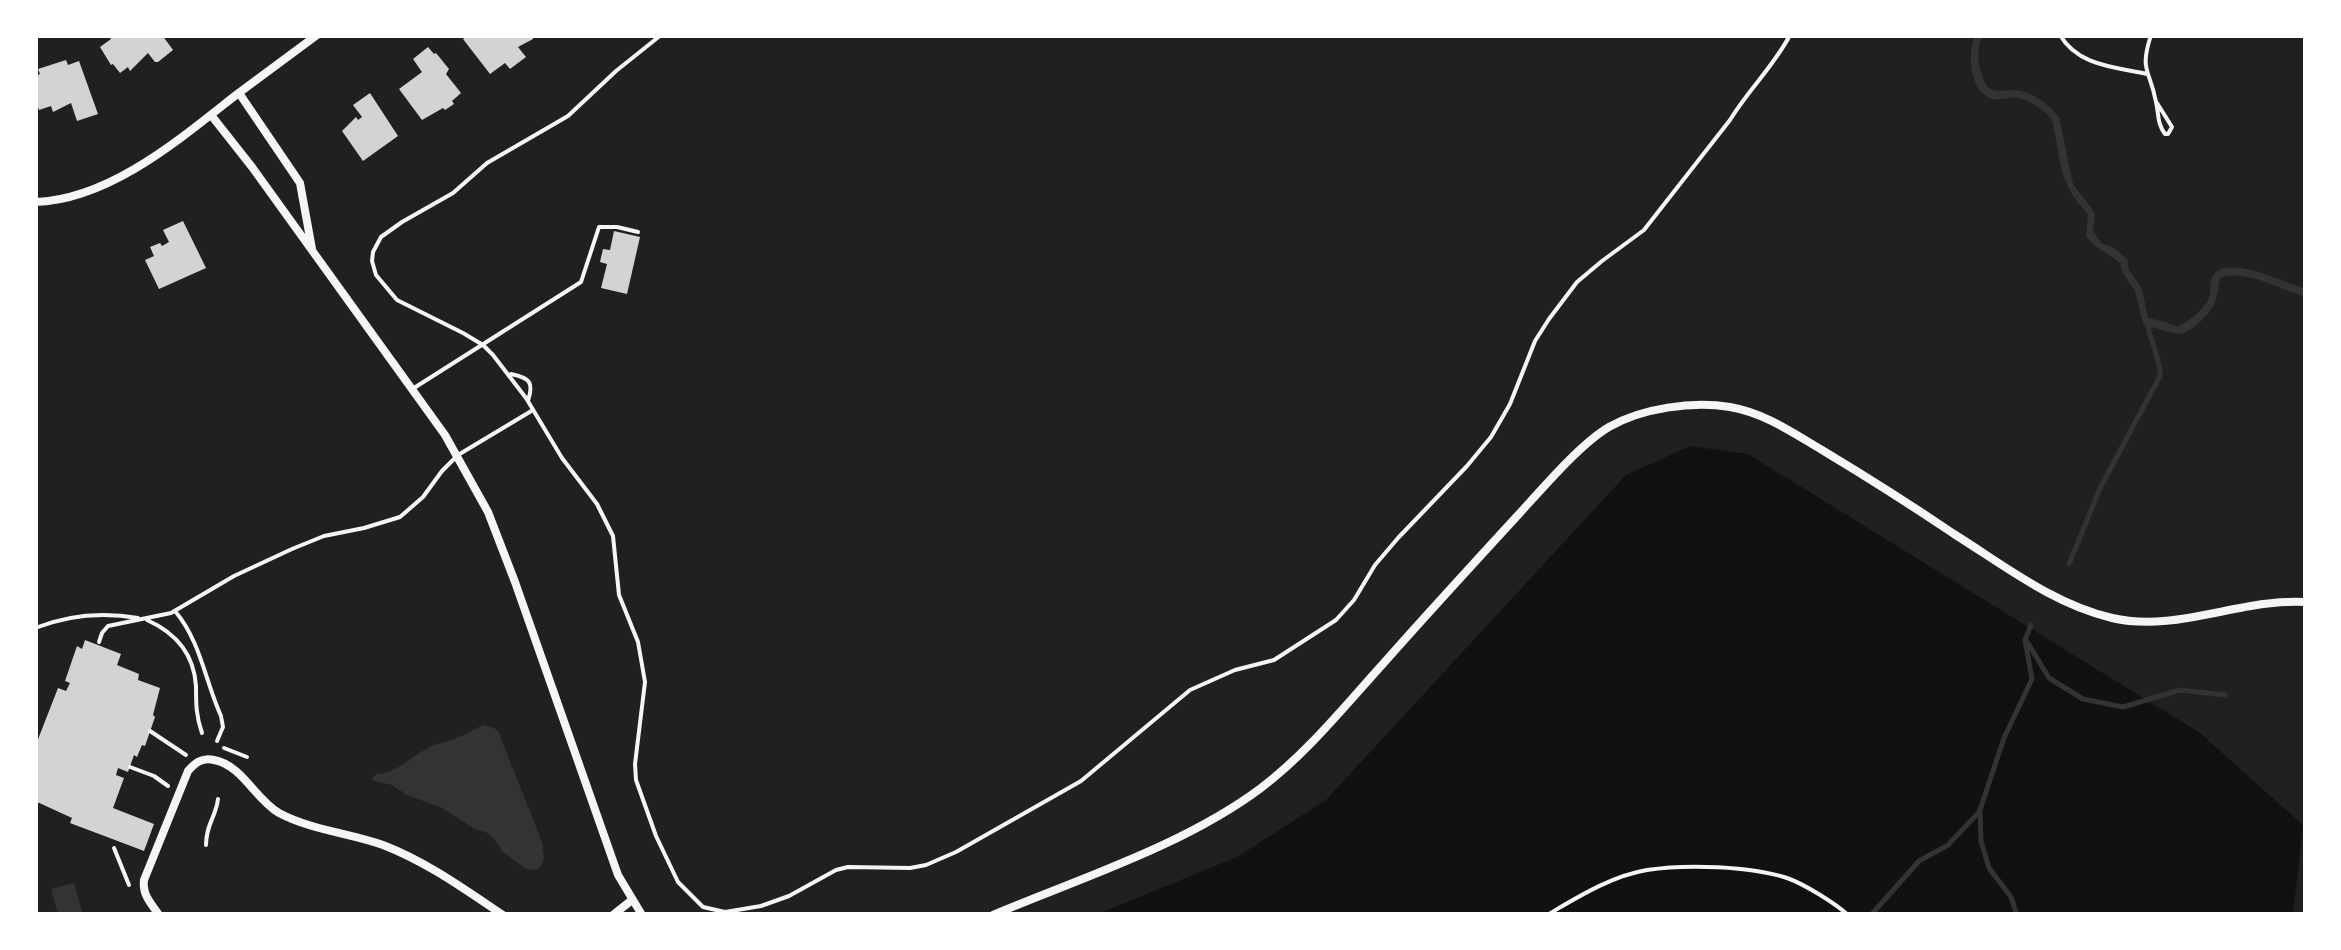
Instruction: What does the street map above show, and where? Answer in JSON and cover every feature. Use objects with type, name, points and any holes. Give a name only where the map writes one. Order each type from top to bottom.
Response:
[{"type":"street","points":[[35,202],[51,202],[119,178],[176,142],[317,35]]},
{"type":"street","points":[[239,93],[300,183],[313,254]]},
{"type":"street","points":[[211,115],[458,455],[488,512],[515,582],[618,874],[642,915]]},
{"type":"street","points":[[993,915],[1170,841],[1262,787],[1323,730],[1594,436],[1640,414],[1698,406],[1728,407],[1767,418],[2038,589],[2112,618],[2167,621],[2254,604],[2306,602]]},
{"type":"street","points":[[159,915],[146,897],[144,880],[188,771],[199,761],[209,759],[233,768],[264,801],[284,815],[383,845],[454,881],[503,915]]},
{"type":"street","points":[[613,915],[632,900]]},
{"type":"lane","points":[[661,35],[616,70],[568,116],[487,164],[453,193],[381,237],[373,252],[373,266],[382,284],[397,300],[483,345],[528,401],[562,458],[597,504],[613,536],[619,595],[638,642],[645,682],[636,780],[678,882],[703,907],[725,912],[775,901],[848,867],[926,865],[986,837],[1081,782],[1190,690],[1235,670],[1274,660],[1336,620],[1354,600],[1375,565],[1491,437],[1510,404],[1536,341],[1577,282],[1644,230],[1790,35]]},
{"type":"lane","points":[[2060,35],[2075,53],[2086,59],[2147,74]]},
{"type":"lane","points":[[2152,35],[2145,54],[2147,74],[2156,103],[2172,127],[2168,134],[2161,130],[2156,103]]},
{"type":"lane","points":[[412,389],[581,282],[598,227],[638,232]]},
{"type":"lane","points":[[508,374],[531,384],[528,401]]},
{"type":"lane","points":[[98,642],[108,626],[159,618],[234,576],[324,536],[400,516],[423,497],[458,455],[533,410]]},
{"type":"lane","points":[[175,611],[190,631],[221,716],[223,727],[218,740]]},
{"type":"lane","points":[[35,628],[74,617],[118,614],[146,620],[169,632],[191,658],[196,718],[202,733]]},
{"type":"lane","points":[[1547,915],[1599,886],[1645,870],[1697,866],[1788,879],[1848,915]]},
{"type":"path","points":[[130,766],[172,789]]},
{"type":"path","points":[[206,845],[206,831],[218,799]]},
{"type":"path","points":[[114,848],[131,888]]},
{"type":"shaded area","points":[[35,35],[2306,35],[2306,915],[2293,915],[2303,825],[2200,733],[1748,454],[1690,446],[1626,475],[1326,800],[1237,857],[1095,915],[35,915]]},
{"type":"shaded area","points":[[1975,35],[1983,35],[1979,61],[1987,87],[2026,92],[2059,117],[2073,184],[2095,213],[2093,231],[2101,243],[2127,259],[2129,270],[2142,289],[2148,318],[2178,327],[2202,309],[2210,294],[2212,278],[2229,268],[2242,268],[2306,289],[2306,297],[2251,278],[2230,276],[2220,278],[2213,307],[2185,332],[2178,334],[2143,324],[2135,291],[2120,263],[2086,236],[2088,214],[2065,180],[2052,120],[2023,99],[1994,99],[1980,91],[1972,67]]},
{"type":"shaded area","points":[[483,725],[498,731],[542,842],[544,858],[537,870],[526,869],[503,852],[486,832],[442,808],[392,785],[371,780],[376,774],[397,768],[431,747]]},
{"type":"shaded area","points":[[74,883],[83,915],[58,915],[51,889]]},
{"type":"building","points":[[108,35],[162,35],[173,50],[158,62],[148,53],[130,71],[128,67],[120,73],[100,47],[111,39]]},
{"type":"building","points":[[469,35],[533,35],[533,39],[518,47],[526,57],[510,69],[505,63],[490,74],[463,39]]},
{"type":"building","points":[[428,47],[449,69],[446,74],[461,93],[452,101],[454,104],[422,120],[399,89],[422,72],[413,59]]},
{"type":"building","points":[[66,60],[68,65],[79,61],[98,114],[77,121],[71,103],[53,112],[51,106],[39,110],[35,99],[38,69]]},
{"type":"building","points":[[370,93],[398,136],[363,161],[342,131],[356,117],[362,117],[353,105]]},
{"type":"building","points":[[183,221],[206,268],[159,289],[145,260],[154,256],[150,247],[169,242],[163,230]]},
{"type":"building","points":[[614,231],[640,237],[627,294],[601,288],[607,264],[600,262],[603,249],[610,250]]},
{"type":"building","points":[[85,640],[121,654],[117,665],[139,674],[138,680],[160,688],[145,746],[142,745],[137,757],[134,755],[128,772],[118,768],[116,775],[124,778],[113,808],[154,824],[144,851],[70,823],[72,818],[35,801],[35,747],[58,688],[66,691],[70,683],[65,681],[77,646],[82,649]]},
{"type":"waterway","points":[[2069,564],[2101,486],[2160,376],[2148,327]]},
{"type":"waterway","points":[[2017,915],[2011,897],[1989,868],[1981,841],[1980,810],[2004,738],[2032,679],[2025,640],[2031,625]]},
{"type":"waterway","points":[[2028,643],[2049,678],[2083,699],[2123,707],[2180,690],[2225,695]]},
{"type":"waterway","points":[[1871,915],[1919,861],[1948,845],[1980,811]]}]
